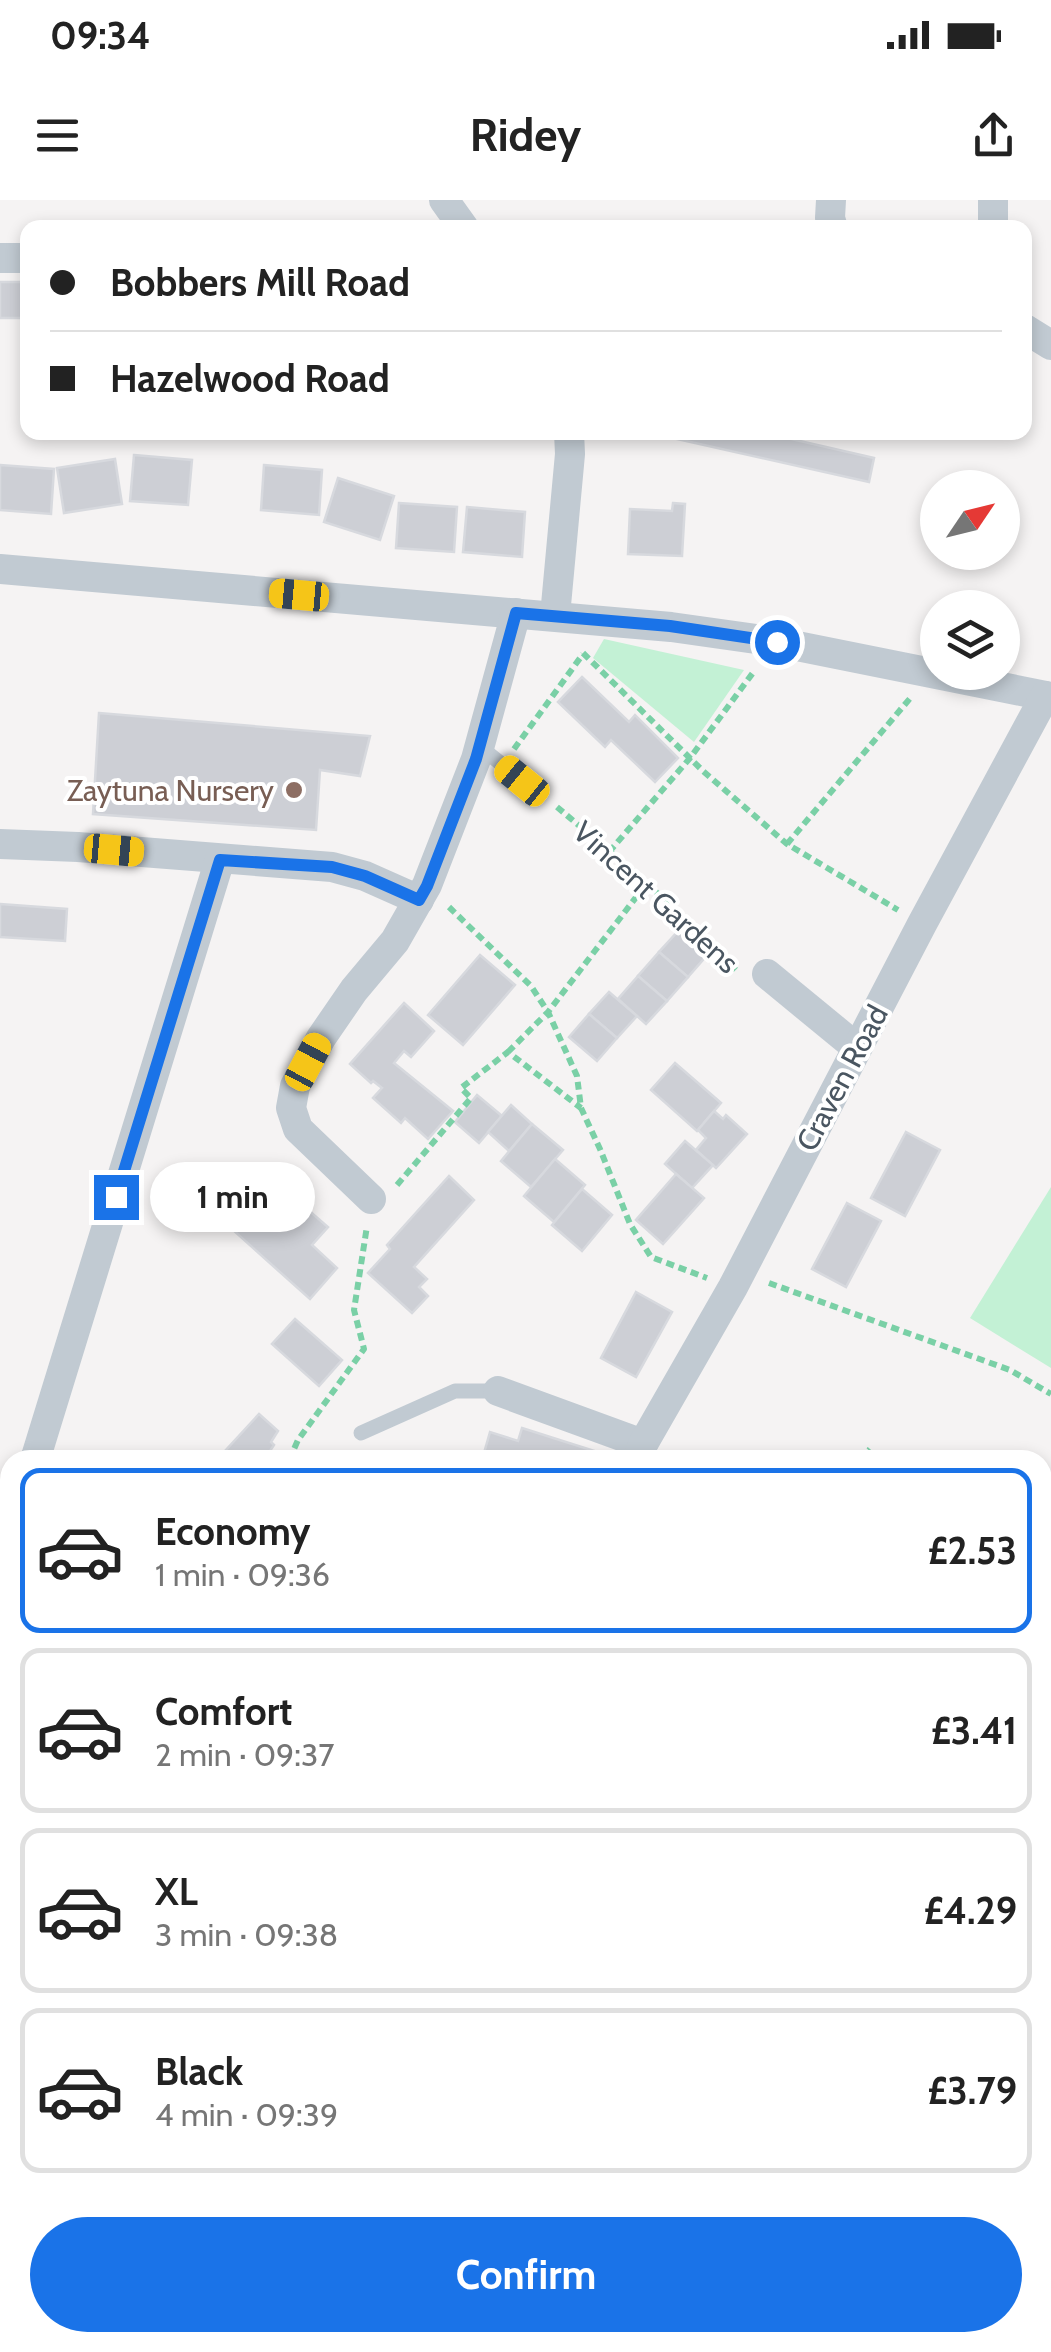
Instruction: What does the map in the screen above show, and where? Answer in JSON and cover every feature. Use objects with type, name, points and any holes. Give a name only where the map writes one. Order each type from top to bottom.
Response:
[{"type":"street","points":[[554,616],[570,440]]},
{"type":"street","points":[[0,569],[670,626],[777,642],[920,671]]},
{"type":"street","points":[[377,1203],[298,1130],[291,1108],[295,1086],[320,1038],[395,941],[491,756],[516,613]]},
{"type":"street","points":[[1014,690],[1048,697]]},
{"type":"street","name":"Craven Road","points":[[642,1450],[737,1280],[922,924],[1048,697]]},
{"type":"street","points":[[0,844],[332,867],[423,893]]},
{"type":"street","points":[[38,1450],[220,860]]},
{"type":"street","name":"Vincent Gardens","points":[[754,974],[858,1048]]},
{"type":"street","points":[[498,1392],[636,1450]]},
{"type":"lane","points":[[491,756],[522,781]]},
{"type":"lane","points":[[362,1433],[456,1391],[498,1392]]},
{"type":"path","points":[[491,756],[583,653],[607,620]]},
{"type":"path","points":[[609,852],[690,758],[777,642]]},
{"type":"path","points":[[583,653],[690,758],[786,844],[922,924]]},
{"type":"path","points":[[786,844],[920,687]]},
{"type":"path","name":"Vincent Gardens","points":[[557,807],[754,974]]},
{"type":"path","points":[[294,1450],[364,1349],[354,1310],[377,1203],[471,1098],[461,1088],[508,1052],[548,1012],[647,883]]},
{"type":"path","points":[[423,893],[531,986],[548,1012],[578,1076],[580,1108],[630,1224],[651,1257],[737,1280],[1010,1370],[1051,1394]]},
{"type":"path","points":[[508,1052],[580,1108]]},
{"type":"green space","points":[[604,639],[744,670],[694,742],[593,658]]},
{"type":"green space","points":[[1051,1187],[1051,1368],[970,1318]]},
{"type":"building","points":[[0,282],[20,282],[20,318],[0,318]]},
{"type":"building","points":[[682,440],[796,440],[874,458],[869,482]]},
{"type":"building","points":[[134,455],[192,460],[188,505],[130,501]]},
{"type":"building","points":[[115,459],[122,504],[64,513],[57,468]]},
{"type":"building","points":[[0,465],[54,469],[51,514],[0,510]]},
{"type":"building","points":[[264,465],[322,470],[319,515],[261,510]]},
{"type":"building","points":[[338,478],[394,496],[380,540],[324,522]]},
{"type":"building","points":[[399,503],[457,507],[454,552],[396,548]]},
{"type":"building","points":[[673,503],[685,504],[682,556],[628,554],[630,509],[672,511]]},
{"type":"building","points":[[467,507],[525,512],[522,557],[463,552]]},
{"type":"building","points":[[582,677],[629,722],[635,715],[678,758],[655,782],[611,740],[605,747],[558,702]]},
{"type":"building","points":[[99,713],[370,736],[360,776],[320,770],[316,830],[93,814]]},
{"type":"building","points":[[0,904],[67,909],[65,941],[0,937]]},
{"type":"building","points":[[680,929],[708,954],[688,977],[659,952]]},
{"type":"building","points":[[659,952],[688,977],[667,1001],[638,976]]},
{"type":"building","points":[[480,955],[515,985],[463,1045],[428,1015]]},
{"type":"building","points":[[638,976],[667,1001],[646,1024],[618,999]]},
{"type":"building","points":[[609,992],[637,1016],[617,1038],[589,1014]]},
{"type":"building","points":[[404,1003],[434,1031],[411,1057],[404,1051],[394,1063],[453,1111],[428,1139],[405,1118],[401,1123],[373,1098],[382,1088],[350,1064]]},
{"type":"building","points":[[589,1014],[617,1038],[597,1061],[569,1037]]},
{"type":"building","points":[[675,1063],[721,1103],[697,1131],[651,1090]]},
{"type":"building","points":[[477,1095],[502,1116],[479,1143],[455,1122]]},
{"type":"building","points":[[511,1105],[532,1124],[509,1151],[488,1132]]},
{"type":"building","points":[[714,1111],[723,1119],[726,1115],[747,1134],[716,1168],[696,1150],[706,1138],[698,1130]]},
{"type":"building","points":[[532,1124],[563,1150],[531,1187],[501,1161]]},
{"type":"building","points":[[906,1132],[940,1150],[905,1216],[871,1198]]},
{"type":"building","points":[[685,1141],[713,1165],[692,1188],[665,1164]]},
{"type":"building","points":[[555,1159],[585,1185],[554,1222],[524,1196]]},
{"type":"building","points":[[676,1174],[704,1198],[663,1244],[636,1220]]},
{"type":"building","points":[[449,1176],[474,1200],[414,1267],[427,1279],[419,1287],[428,1296],[412,1313],[368,1273],[390,1249],[387,1245]]},
{"type":"building","points":[[582,1189],[612,1215],[582,1251],[552,1225]]},
{"type":"building","points":[[262,1198],[291,1224],[306,1208],[328,1227],[312,1245],[337,1268],[310,1299],[233,1230]]},
{"type":"building","points":[[847,1203],[881,1221],[846,1287],[812,1269]]},
{"type":"building","points":[[636,1292],[672,1312],[636,1377],[601,1358]]},
{"type":"building","points":[[295,1319],[342,1360],[319,1386],[272,1344]]},
{"type":"building","points":[[259,1414],[278,1431],[271,1450],[226,1450]]},
{"type":"building","points":[[522,1428],[591,1450],[485,1450],[490,1432],[518,1441]]},
{"type":"place","name":"Zaytuna Nursery","points":[[294,790]]},
{"type":"route","points":[[116,1197],[220,860],[332,867],[365,876],[419,900],[476,759],[516,613],[670,626],[777,642]]}]
